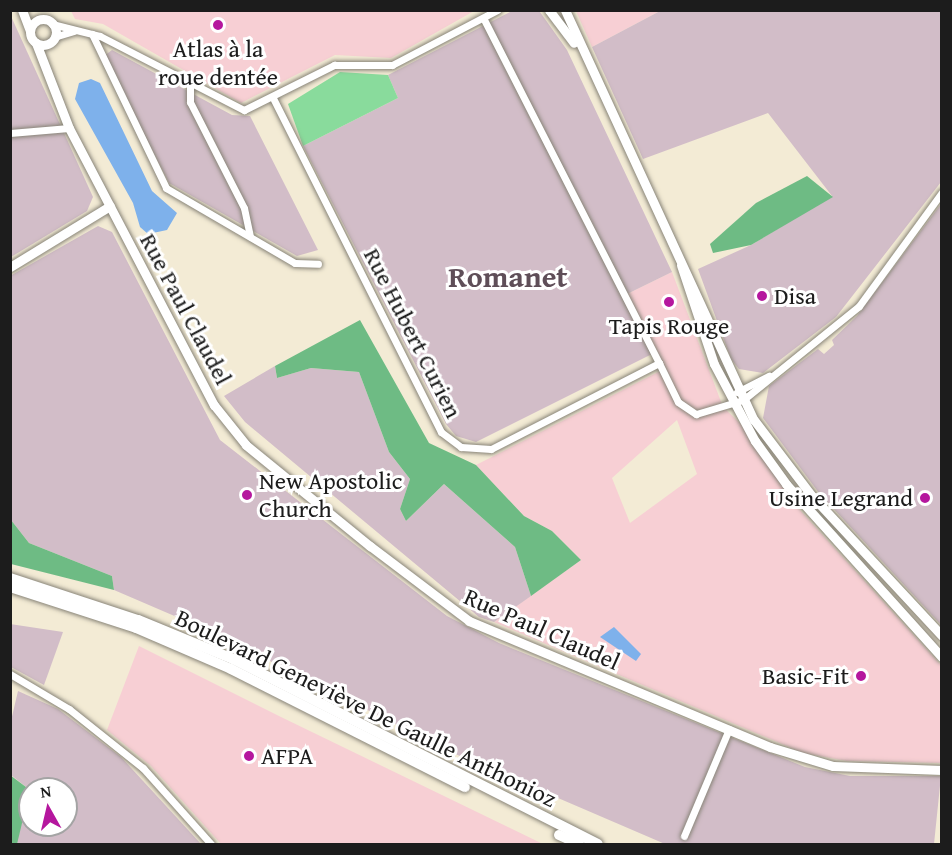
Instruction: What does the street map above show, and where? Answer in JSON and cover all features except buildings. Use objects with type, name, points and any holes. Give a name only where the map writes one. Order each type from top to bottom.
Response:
[{"type":"main road","name":"Boulevard Geneviève De Gaulle Anthonioz","points":[[10,578],[138,620],[233,659],[598,844]]},
{"type":"main road","name":"Boulevard Geneviève De Gaulle Anthonioz","points":[[10,587],[136,628],[231,669],[579,844]]},
{"type":"street","points":[[549,10],[579,49]]},
{"type":"street","points":[[565,10],[579,49],[681,262],[743,400],[812,496],[942,636]]},
{"type":"street","points":[[22,11],[30,31],[41,20]]},
{"type":"street","points":[[22,11],[74,31],[92,33],[235,110],[273,98],[334,65],[392,65],[495,11]]},
{"type":"street","points":[[483,18],[659,363],[686,409],[696,414],[723,407],[732,401],[739,390],[771,376]]},
{"type":"street","points":[[45,60],[52,40],[52,24]]},
{"type":"street","name":"Rue Paul Claudel","points":[[30,31],[45,60],[69,128],[214,405],[267,463],[451,611],[729,729],[833,766],[942,770]]},
{"type":"street","points":[[36,43],[52,40],[74,31]]},
{"type":"street","points":[[92,33],[166,188],[296,263],[318,264]]},
{"type":"street","points":[[190,84],[190,102],[244,208],[250,236]]},
{"type":"street","name":"Rue Hubert Curien","points":[[273,98],[449,441],[491,449],[659,363]]},
{"type":"street","points":[[10,133],[69,128]]},
{"type":"street","points":[[732,401],[743,400],[860,306],[942,192]]},
{"type":"street","points":[[10,267],[110,206]]},
{"type":"street","points":[[681,262],[687,294],[732,401],[786,484],[942,657]]},
{"type":"street","points":[[10,674],[69,709],[144,768],[212,844]]},
{"type":"street","points":[[684,836],[729,729]]},
{"type":"shaded area","points":[[71,11],[474,11],[391,58],[335,55],[241,103],[103,24],[75,19]]},
{"type":"shaded area","points":[[512,11],[540,12],[567,50],[672,272],[625,295],[654,353],[476,442],[456,436],[446,424],[303,146],[398,98],[388,75]]},
{"type":"shaded area","points":[[576,11],[660,11],[592,47]]},
{"type":"shaded area","points":[[660,11],[941,11],[941,182],[836,317],[763,373],[739,369],[731,359],[698,269],[751,245],[832,196],[768,113],[643,159],[592,47]]},
{"type":"shaded area","points":[[10,14],[93,197],[87,211],[11,257]]},
{"type":"shaded area","points":[[112,50],[232,115],[250,116],[318,250],[297,256],[169,183],[104,56]]},
{"type":"shaded area","points":[[941,204],[941,625],[819,493],[763,418],[769,386],[818,349],[824,354],[834,345],[832,340],[857,316]]},
{"type":"shaded area","points":[[98,226],[112,232],[220,440],[447,616],[499,643],[805,767],[850,776],[941,776],[934,844],[665,844],[453,753],[214,633],[114,590],[112,576],[29,543],[11,520],[10,276]]},
{"type":"shaded area","points":[[672,272],[723,407],[743,426],[800,510],[941,665],[941,763],[847,761],[803,753],[494,622],[581,560],[552,531],[524,516],[476,465],[662,370],[625,295]],"holes":[[[677,420],[697,474],[630,523],[612,478]]]},
{"type":"shaded area","points":[[275,366],[277,378],[311,368],[359,372],[389,452],[410,479],[400,509],[406,521],[444,484],[515,547],[531,596],[494,622],[479,617],[245,422],[224,396]]},
{"type":"shaded area","points":[[10,624],[63,632],[44,685],[11,667]]},
{"type":"shaded area","name":"AFPA","points":[[139,646],[543,844],[221,844],[151,766],[107,730]]},
{"type":"shaded area","points":[[18,691],[58,709],[121,757],[201,844],[16,844],[18,836],[78,837],[78,777],[18,777],[18,781],[11,775],[10,725]]},
{"type":"green space","points":[[340,72],[388,75],[398,98],[303,146],[288,104]]},
{"type":"green space","points":[[807,176],[833,197],[751,245],[713,253],[710,244],[756,203]]},
{"type":"green space","points":[[360,320],[429,443],[476,465],[524,516],[552,531],[581,560],[531,596],[515,547],[444,484],[406,521],[400,509],[410,479],[389,452],[359,372],[311,368],[277,378],[275,366]]},
{"type":"green space","points":[[11,520],[29,543],[112,576],[114,590],[11,564]]},
{"type":"green space","points":[[10,775],[18,781],[19,837],[17,844],[11,844]]},
{"type":"water","points":[[91,79],[100,83],[152,191],[177,213],[167,230],[148,234],[140,227],[133,203],[75,99],[79,83]]},
{"type":"water","points":[[614,627],[641,654],[636,661],[600,637]]},
{"type":"place","name":"Atlas à la roue dentée","points":[[218,25]]},
{"type":"place","name":"Disa","points":[[762,296]]},
{"type":"place","name":"Tapis Rouge","points":[[669,302]]},
{"type":"place","name":"New Apostolic Church","points":[[247,495]]},
{"type":"place","name":"Usine Legrand","points":[[925,498]]},
{"type":"place","name":"Basic-Fit","points":[[861,676]]},
{"type":"place","name":"AFPA","points":[[249,756]]},
{"type":"district","name":"Romanet","points":[[508,276]]}]
